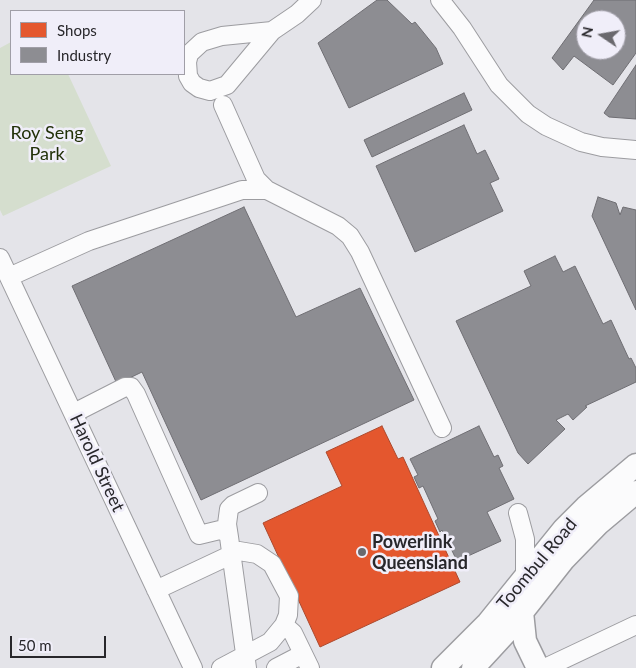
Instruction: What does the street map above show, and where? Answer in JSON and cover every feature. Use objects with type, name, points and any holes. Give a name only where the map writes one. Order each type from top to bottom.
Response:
[{"type":"main road","name":"Toombul Road","points":[[442,668],[488,623],[552,543],[586,507],[636,465]]},
{"type":"main road","name":"Toombul Road","points":[[473,668],[582,540],[636,492]]},
{"type":"main road","points":[[522,612],[525,641],[538,668]]},
{"type":"street","points":[[272,31],[222,36],[202,42],[189,54],[187,62],[188,76],[192,83],[210,92],[227,86],[272,31],[297,14],[312,0]]},
{"type":"street","points":[[440,0],[462,28],[499,85],[528,114],[546,126],[581,142],[602,147],[636,150]]},
{"type":"street","points":[[227,103],[257,160],[267,190]]},
{"type":"street","points":[[9,277],[89,241],[242,190],[267,190],[338,226],[350,236],[360,252],[442,428]]},
{"type":"street","name":"Harold Street","points":[[0,258],[192,668]]},
{"type":"street","points":[[74,413],[125,387],[131,387],[136,394],[199,536],[224,529],[230,545],[239,551],[257,554],[266,559],[277,570],[289,596],[288,615],[284,625],[270,642],[246,662],[221,668]]},
{"type":"street","points":[[246,662],[227,524],[229,509],[233,505],[258,493]]},
{"type":"street","points":[[518,513],[525,539],[525,577]]},
{"type":"street","points":[[525,539],[552,543]]},
{"type":"street","points":[[156,590],[230,545]]},
{"type":"street","points":[[276,668],[307,661],[293,633],[284,625]]},
{"type":"street","points":[[544,668],[636,625]]},
{"type":"green space","name":"Roy Seng Park","points":[[10,43],[10,75],[68,75],[111,166],[3,216],[0,210],[0,48]]},
{"type":"building: Shops","name":"Powerlink Queensland","points":[[382,426],[398,459],[403,457],[460,582],[320,647],[263,523],[342,486],[326,452]]},
{"type":"building: Industry","points":[[377,0],[387,0],[412,24],[415,22],[436,48],[443,64],[349,108],[318,43]]},
{"type":"building: Industry","points":[[594,0],[636,0],[636,53],[613,85],[579,60],[626,60],[626,10],[587,10]]},
{"type":"building: Industry","points":[[576,25],[576,57],[574,56],[563,70],[552,58]]},
{"type":"building: Industry","points":[[636,65],[636,119],[609,117],[604,113]]},
{"type":"building: Industry","points":[[464,93],[472,110],[372,157],[364,140]]},
{"type":"building: Industry","points":[[464,125],[477,154],[485,150],[499,179],[490,183],[503,211],[415,252],[376,166]]},
{"type":"building: Industry","points":[[598,197],[616,203],[620,215],[623,207],[636,210],[636,310],[592,216]]},
{"type":"building: Industry","points":[[244,207],[296,317],[360,288],[414,400],[201,500],[142,372],[117,384],[72,286]]},
{"type":"building: Industry","points":[[555,256],[563,272],[575,266],[603,324],[611,320],[629,359],[631,358],[636,368],[636,382],[585,406],[587,407],[573,420],[568,414],[556,420],[565,429],[528,464],[518,453],[456,321],[531,286],[524,271]]},
{"type":"building: Industry","points":[[479,426],[494,457],[498,455],[503,466],[499,468],[514,499],[487,512],[501,541],[457,561],[442,530],[440,532],[435,521],[438,519],[423,486],[419,488],[414,477],[418,475],[410,459]]},
{"type":"place","name":"Powerlink Queensland","points":[[362,552]]}]
